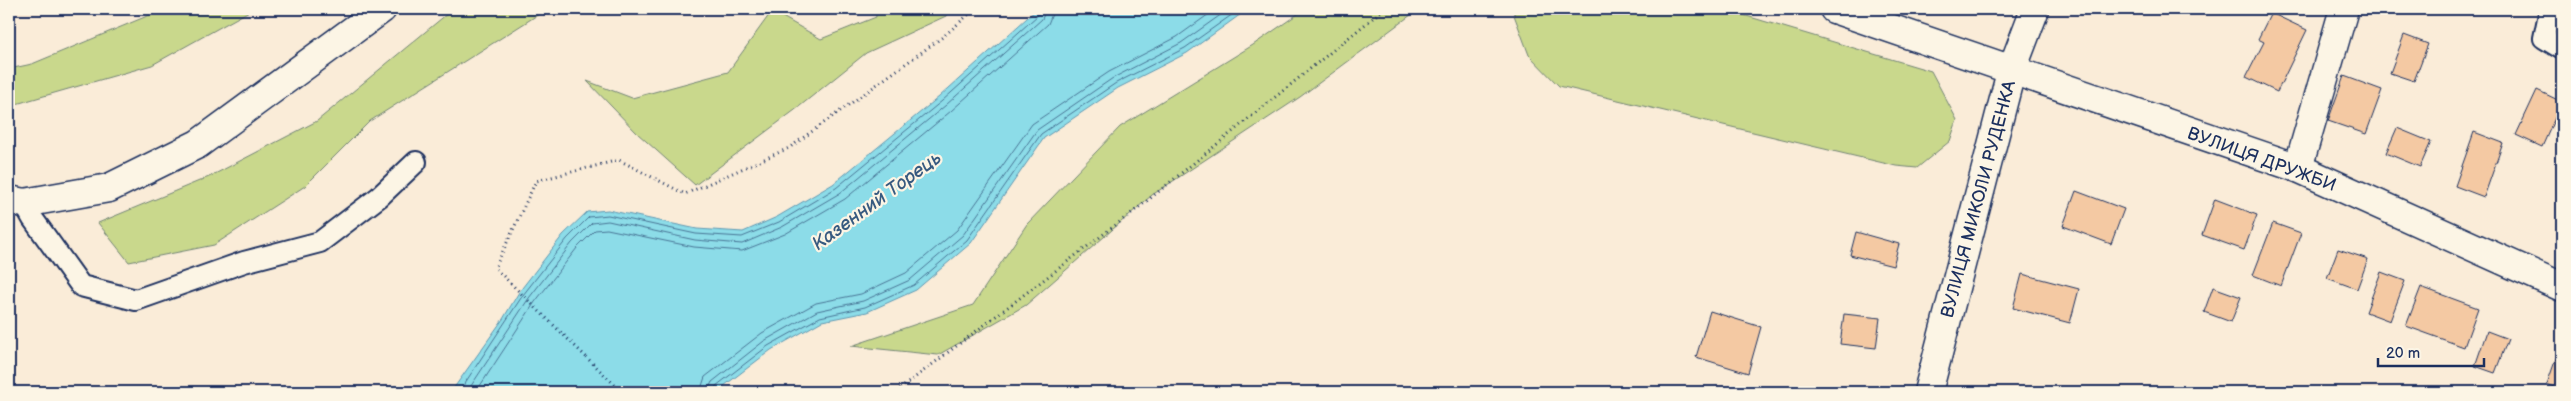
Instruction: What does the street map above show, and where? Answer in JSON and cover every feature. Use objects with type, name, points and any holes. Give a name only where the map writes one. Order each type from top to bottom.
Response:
[{"type":"street","points":[[16,202],[109,188],[198,144],[382,9]]},
{"type":"street","name":"ВУЛИЦЯ ДРУЖБИ","points":[[1834,9],[2011,72],[2298,168],[2562,288]]},
{"type":"street","name":"ВУЛИЦЯ МИКОЛИ РУДЕНКА","points":[[1928,392],[2011,72],[2035,9]]},
{"type":"street","points":[[2298,168],[2344,9]]},
{"type":"lane","points":[[2550,9],[2544,38],[2562,48]]},
{"type":"lane","points":[[16,202],[33,219],[81,286],[136,300],[244,262],[320,242],[379,196],[416,162]]},
{"type":"path","points":[[622,392],[495,268],[536,181],[619,160],[685,194],[789,148],[944,36],[975,9]]},
{"type":"path","points":[[896,392],[1142,205],[1384,9]]},
{"type":"green space","points":[[164,9],[253,9],[152,65],[9,106],[9,69],[32,64]]},
{"type":"green space","points":[[453,9],[547,9],[370,121],[305,186],[214,245],[129,262],[98,223],[209,177],[317,121]]},
{"type":"green space","points":[[875,9],[949,9],[946,16],[866,53],[795,110],[695,185],[637,133],[587,81],[632,98],[728,72],[772,11],[821,39],[876,17]]},
{"type":"green space","points":[[1305,9],[1419,9],[1300,97],[1152,195],[1026,305],[938,355],[851,346],[973,305],[1027,224],[1120,127],[1253,45]]},
{"type":"green space","points":[[1514,9],[1723,9],[1931,71],[1957,120],[1950,141],[1917,168],[1896,166],[1559,86],[1529,55],[1514,15]]},
{"type":"water","name":"Казенний Торець","points":[[1037,9],[1248,9],[1187,53],[1118,88],[1044,138],[971,243],[916,290],[867,312],[822,321],[771,350],[716,392],[451,392],[503,319],[519,292],[563,235],[587,212],[608,210],[697,229],[743,232],[777,217],[833,184],[939,97]]},
{"type":"building","points":[[2271,13],[2307,30],[2277,92],[2246,77],[2264,42],[2258,39]]},
{"type":"building","points":[[2404,35],[2428,44],[2414,81],[2390,73]]},
{"type":"building","points":[[2344,76],[2382,90],[2366,134],[2328,121]]},
{"type":"building","points":[[2537,90],[2562,102],[2542,147],[2516,135]]},
{"type":"building","points":[[2397,128],[2431,142],[2420,167],[2386,153]]},
{"type":"building","points":[[2474,132],[2503,143],[2484,197],[2455,186]]},
{"type":"building","points":[[2076,191],[2124,209],[2111,244],[2063,226]]},
{"type":"building","points":[[2215,199],[2257,215],[2244,250],[2202,235]]},
{"type":"building","points":[[2273,223],[2301,233],[2281,286],[2253,275]]},
{"type":"building","points":[[1856,232],[1899,244],[1893,266],[1850,255]]},
{"type":"building","points":[[2338,249],[2368,259],[2357,289],[2327,278]]},
{"type":"building","points":[[2381,272],[2405,281],[2390,321],[2366,312]]},
{"type":"building","points":[[2022,274],[2079,289],[2070,323],[2013,308]]},
{"type":"building","points":[[2213,287],[2241,297],[2231,322],[2204,312]]},
{"type":"building","points":[[2421,287],[2478,308],[2464,347],[2406,326]]},
{"type":"building","points":[[1710,311],[1761,327],[1748,373],[1696,357]]},
{"type":"building","points":[[1844,314],[1880,318],[1876,348],[1840,344]]},
{"type":"building","points":[[2487,331],[2508,339],[2495,373],[2475,366]]},
{"type":"building","points":[[2560,347],[2562,348],[2562,390],[2547,384]]}]
